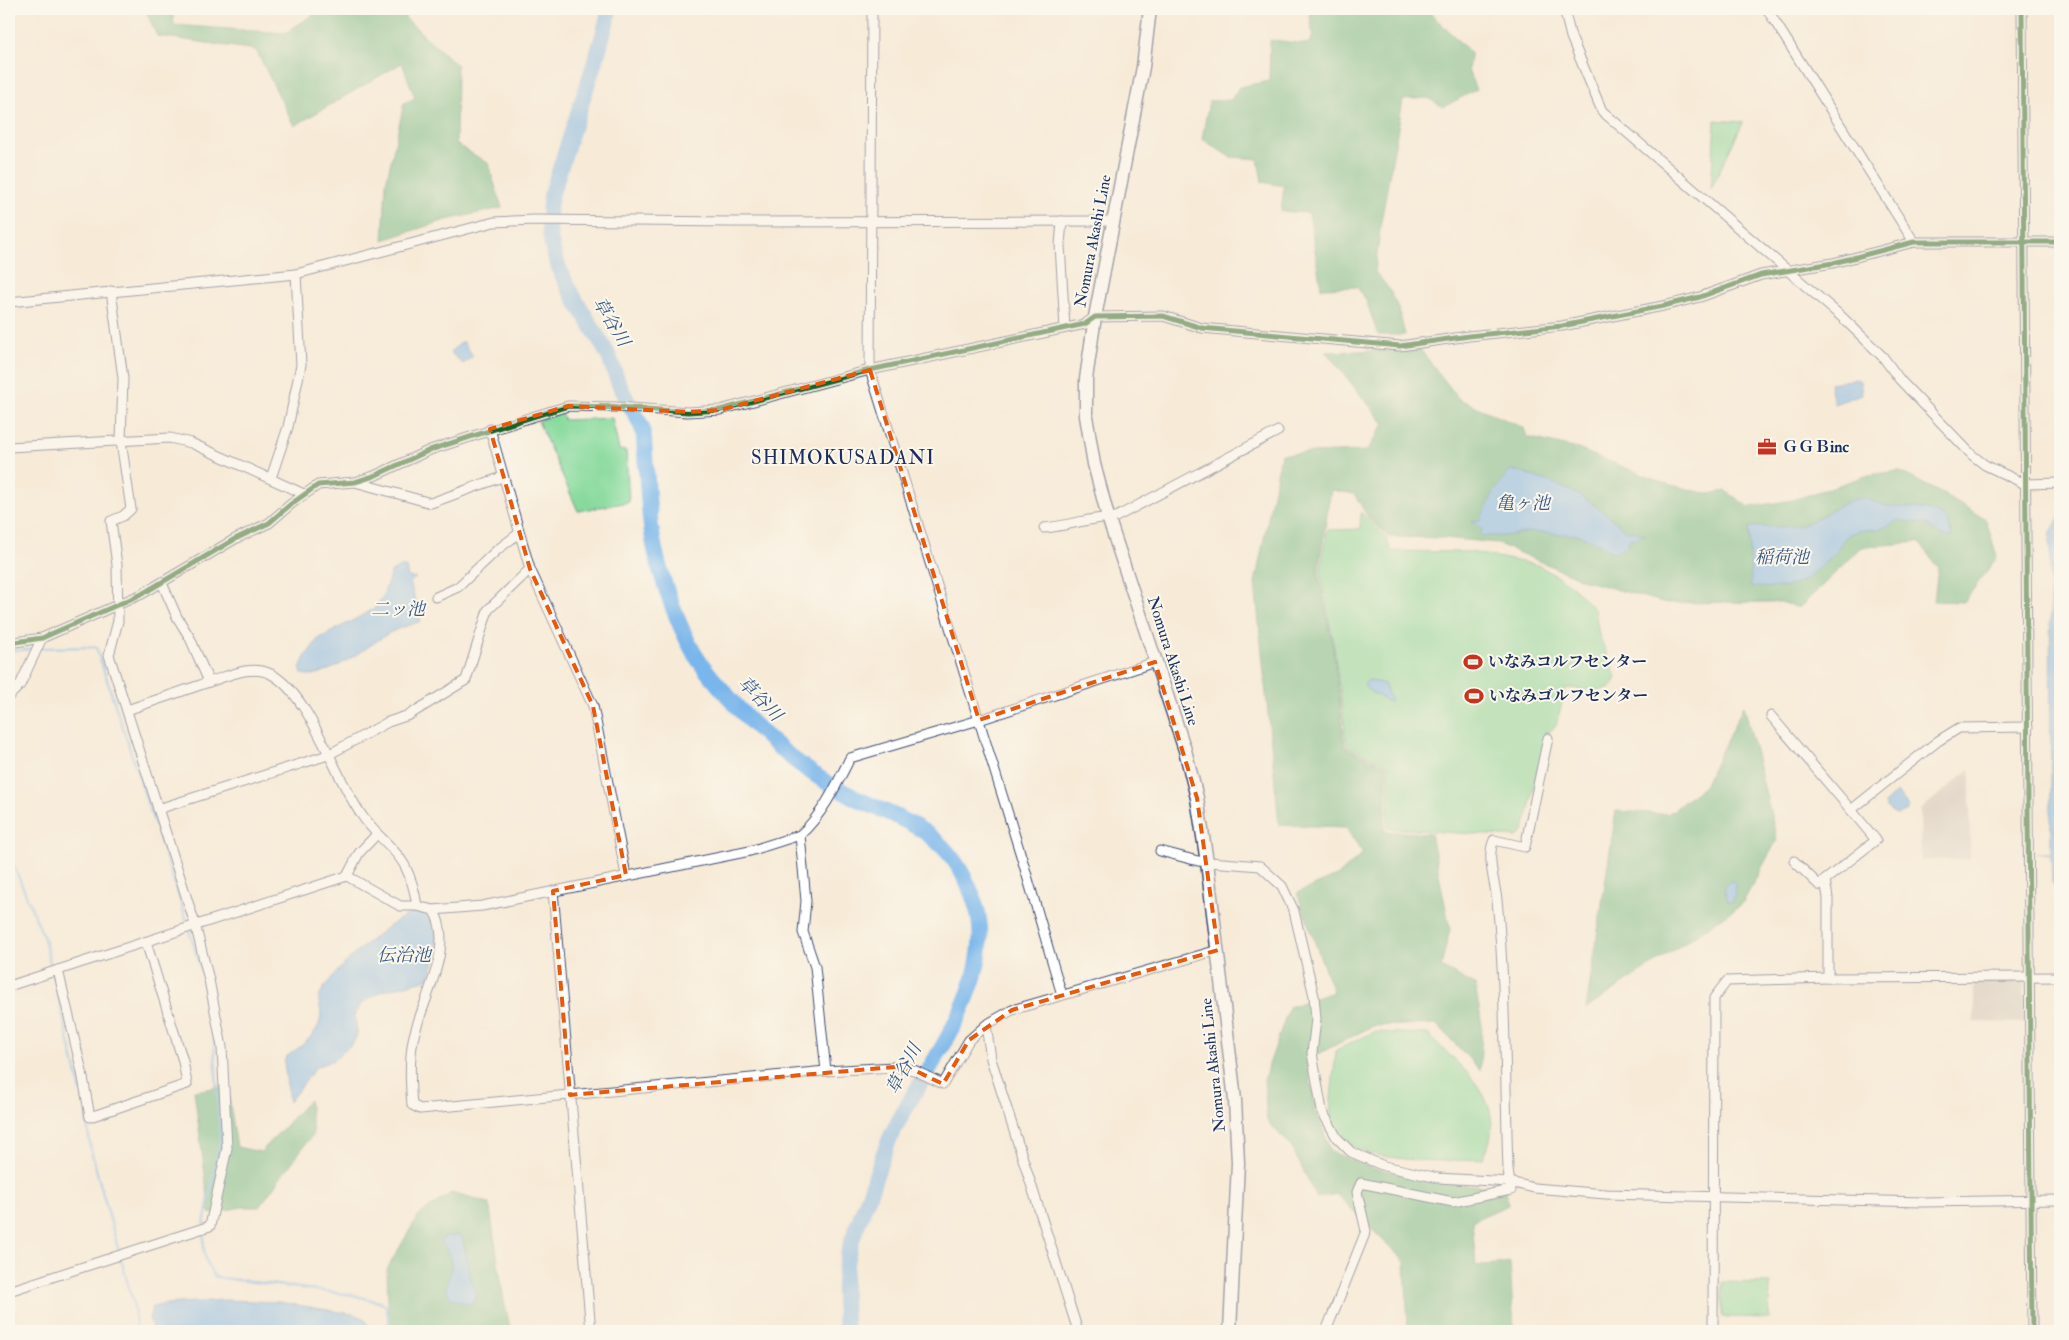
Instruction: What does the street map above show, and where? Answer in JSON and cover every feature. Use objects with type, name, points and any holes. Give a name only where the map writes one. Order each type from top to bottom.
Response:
[{"type":"main road","name":"Nomura Akashi Line","points":[[1150,9],[1143,67],[1095,317],[1086,379],[1086,416],[1094,464],[1108,517],[1185,750],[1197,798],[1207,862],[1235,1100],[1238,1163],[1230,1331]]},
{"type":"street","points":[[872,9],[870,370],[1062,994]]},
{"type":"street","points":[[1564,9],[1571,37],[1602,111],[1843,318],[1883,357],[1900,380],[1972,455],[1985,465],[2025,484],[2060,483]]},
{"type":"street","points":[[1767,9],[1914,242]]},
{"type":"street","points":[[2022,9],[2032,1331]]},
{"type":"street","points":[[9,302],[296,274],[468,227],[494,222],[534,220],[1114,221]]},
{"type":"street","points":[[1062,221],[1060,245],[1065,328]]},
{"type":"street","points":[[9,643],[42,638],[65,626],[118,606],[269,523],[318,485],[355,482],[374,476],[430,450],[490,429],[568,406],[688,412],[720,410],[870,370],[1085,324],[1095,317],[1163,316],[1202,328],[1400,346],[1562,326],[1663,306],[1700,297],[1761,275],[1833,263],[1914,242],[2060,242]]},
{"type":"street","points":[[271,478],[288,428],[301,365],[296,274]]},
{"type":"street","points":[[9,1291],[210,1226],[227,1148],[222,1047],[209,980],[195,924],[109,655],[118,622],[117,565],[111,521],[123,516],[131,509],[121,441],[123,378],[111,291]]},
{"type":"street","points":[[490,429],[518,534],[530,569],[593,706],[626,875]]},
{"type":"street","points":[[1044,528],[1116,517],[1278,431]]},
{"type":"street","points":[[9,447],[170,438],[191,443],[304,494]]},
{"type":"street","points":[[355,482],[431,504],[502,477]]},
{"type":"street","points":[[436,597],[458,587],[497,550],[518,534]]},
{"type":"street","points":[[158,809],[328,754],[388,722],[409,715],[466,680],[488,610],[530,569]]},
{"type":"street","points":[[162,583],[177,617],[190,638],[208,682]]},
{"type":"street","points":[[9,696],[20,684],[42,638]]},
{"type":"street","points":[[347,876],[400,906],[417,906],[433,910],[482,906],[750,851],[800,835],[826,806],[850,758],[979,720],[1155,662]]},
{"type":"street","points":[[127,710],[251,669],[268,673],[282,681],[299,700],[362,817],[404,864],[414,885],[417,906]]},
{"type":"street","points":[[1771,716],[1876,840],[1819,884],[1794,862]]},
{"type":"street","points":[[1851,810],[1938,741],[1959,728],[2028,728]]},
{"type":"street","points":[[1326,1331],[1366,1230],[1357,1192],[1360,1183],[1453,1202],[1512,1190],[1508,1170],[1502,964],[1497,899],[1490,849],[1494,840],[1525,846],[1548,738]]},
{"type":"street","points":[[9,986],[347,876],[359,853],[377,834]]},
{"type":"street","points":[[800,835],[806,901],[803,932],[815,967],[826,1071]]},
{"type":"street","points":[[1160,851],[1198,861],[1260,866],[1282,886],[1294,911],[1314,996],[1316,1019],[1312,1053],[1322,1111],[1337,1138],[1351,1152],[1384,1166],[1438,1178],[1510,1182],[1534,1188],[1606,1194],[1923,1202],[2060,1200]]},
{"type":"street","points":[[1825,880],[1828,898],[1828,978]]},
{"type":"street","points":[[553,890],[591,1331]]},
{"type":"street","points":[[433,910],[439,921],[440,944],[428,996],[413,1039],[409,1082],[412,1105],[420,1109],[826,1071],[894,1067],[914,1070],[943,1084],[969,1040],[986,1025],[1012,1010],[1218,950]]},
{"type":"street","points":[[58,970],[86,1090],[90,1117],[188,1084],[183,1060],[146,942]]},
{"type":"street","points":[[1713,1331],[1714,998],[1727,981],[1828,978],[2060,977]]},
{"type":"street","points":[[986,1025],[991,1059],[1078,1331]]},
{"type":"highlighted area","points":[[870,370],[979,720],[1155,662],[1197,798],[1218,950],[1012,1010],[969,1040],[943,1084],[914,1070],[894,1067],[570,1095],[553,891],[626,875],[593,706],[530,569],[490,429],[568,406],[688,412],[720,410]]},
{"type":"shaded area","points":[[1970,769],[1970,859],[1921,860],[1920,810]]},
{"type":"shaded area","points":[[1974,980],[2024,980],[2024,1023],[1974,1022]]},
{"type":"green space","points":[[145,9],[172,9],[174,25],[285,33],[322,9],[408,9],[405,18],[457,65],[456,144],[488,163],[502,208],[446,220],[383,240],[386,183],[404,103],[415,98],[402,63],[294,126],[256,50],[157,36]]},
{"type":"green space","points":[[1309,9],[1426,9],[1471,53],[1468,70],[1476,90],[1443,107],[1428,98],[1403,100],[1381,222],[1375,272],[1392,294],[1405,335],[1378,335],[1366,300],[1357,287],[1321,288],[1309,213],[1281,211],[1284,186],[1262,182],[1258,159],[1230,157],[1202,139],[1209,101],[1231,100],[1239,87],[1269,81],[1270,40],[1308,44],[1313,36]]},
{"type":"green space","points":[[1715,120],[1743,122],[1711,189]]},
{"type":"green space","points":[[1420,349],[1459,399],[1524,428],[1527,437],[1578,449],[1664,483],[1708,494],[1726,491],[1749,507],[1793,500],[1869,475],[1899,471],[1956,501],[1986,520],[1997,557],[1964,602],[1934,601],[1938,568],[1919,542],[1862,547],[1799,608],[1781,602],[1666,603],[1586,581],[1496,543],[1445,538],[1388,537],[1368,517],[1354,494],[1331,490],[1318,572],[1333,648],[1345,747],[1387,767],[1384,831],[1431,834],[1450,929],[1441,967],[1475,985],[1482,1025],[1480,1070],[1436,1024],[1373,1026],[1306,1060],[1316,1108],[1330,1151],[1371,1168],[1460,1184],[1506,1188],[1508,1205],[1472,1221],[1476,1266],[1510,1262],[1514,1331],[1408,1331],[1405,1262],[1336,1194],[1317,1198],[1291,1146],[1267,1121],[1264,1079],[1289,1007],[1333,992],[1297,893],[1339,875],[1363,853],[1345,827],[1279,825],[1255,583],[1281,454],[1367,451],[1384,424],[1326,352]]},
{"type":"green space","points":[[561,412],[564,420],[612,418],[619,450],[626,451],[629,502],[578,511],[538,421]]},
{"type":"green space","name":"いなみコルフセンター","points":[[1361,512],[1387,539],[1391,551],[1471,552],[1538,565],[1570,584],[1595,610],[1599,635],[1616,677],[1611,688],[1596,690],[1566,688],[1556,725],[1545,737],[1524,831],[1517,837],[1387,828],[1389,766],[1347,746],[1334,647],[1320,572],[1327,530],[1360,529]]},
{"type":"green space","points":[[1744,705],[1777,840],[1742,904],[1586,1009],[1616,811],[1668,814],[1704,786]]},
{"type":"green space","points":[[1374,1032],[1428,1034],[1468,1074],[1480,1088],[1488,1104],[1492,1120],[1490,1138],[1483,1158],[1437,1161],[1398,1158],[1365,1152],[1354,1147],[1343,1137],[1334,1125],[1331,1116],[1331,1094],[1336,1050]]},
{"type":"green space","points":[[227,1086],[237,1147],[261,1152],[309,1100],[313,1134],[259,1207],[241,1207],[210,1214],[194,1091]]},
{"type":"green space","points":[[451,1193],[489,1203],[504,1301],[511,1331],[389,1331],[387,1269],[418,1216]]},
{"type":"green space","points":[[1722,1282],[1770,1283],[1769,1318],[1722,1317]]},
{"type":"water","points":[[463,341],[473,356],[463,364],[450,352]]},
{"type":"water","points":[[1856,379],[1860,381],[1862,394],[1834,404],[1830,383]]},
{"type":"water","name":"亀ヶ池","points":[[1511,470],[1545,480],[1572,491],[1584,498],[1623,529],[1645,535],[1639,535],[1636,539],[1630,538],[1627,546],[1613,553],[1600,544],[1579,535],[1531,532],[1504,536],[1483,536],[1480,533],[1483,529],[1471,521],[1480,520],[1494,492]]},
{"type":"water","name":"稲荷池","points":[[1865,498],[1885,505],[1935,512],[1948,522],[1952,537],[1941,536],[1926,524],[1898,520],[1891,525],[1879,529],[1850,534],[1822,566],[1796,584],[1778,587],[1751,587],[1749,527],[1802,525],[1849,501]]},
{"type":"water","points":[[2060,516],[2060,896],[2052,882],[2051,855],[2036,853],[2051,853],[2050,542],[2051,532]]},
{"type":"water","name":"二ッ池","points":[[400,567],[406,567],[408,577],[416,578],[410,582],[421,621],[391,632],[335,667],[312,675],[302,674],[300,668],[305,657],[318,639],[374,609],[383,596],[391,572]]},
{"type":"water","points":[[1368,680],[1384,684],[1391,701],[1385,701],[1368,690],[1364,685]]},
{"type":"water","points":[[1897,792],[1909,808],[1906,812],[1896,815],[1886,807],[1885,803]]},
{"type":"water","points":[[1730,881],[1735,882],[1732,902],[1728,901],[1724,887]]},
{"type":"water","name":"伝治池","points":[[413,913],[423,913],[434,927],[437,944],[436,953],[428,979],[380,992],[361,1004],[355,1016],[357,1035],[353,1043],[334,1060],[316,1067],[289,1102],[284,1062],[286,1057],[309,1039],[318,1027],[321,1014],[319,997],[326,985],[335,973],[361,948],[390,926]]},
{"type":"water","points":[[462,1236],[471,1280],[477,1294],[473,1304],[463,1303],[454,1299],[446,1288],[451,1272],[451,1263],[441,1241],[444,1237]]},
{"type":"water","points":[[224,1300],[279,1302],[353,1314],[364,1318],[372,1331],[153,1331],[149,1318],[152,1307],[166,1304]]},
{"type":"waterway","name":"草谷川","points":[[610,9],[600,46],[551,196],[549,220],[551,241],[556,261],[564,280],[608,355],[622,391],[642,428],[654,543],[657,559],[673,609],[698,659],[741,711],[760,730],[794,759],[828,783],[916,827],[934,839],[951,856],[965,877],[976,906],[980,936],[977,966],[968,996],[954,1026],[890,1138],[852,1242],[844,1279],[846,1331]]},
{"type":"waterway","points":[[40,648],[96,647],[188,925]]},
{"type":"waterway","points":[[9,651],[35,649]]},
{"type":"waterway","points":[[9,854],[44,938],[81,1092]]},
{"type":"waterway","points":[[189,930],[203,977],[214,1040],[220,1139],[204,1225]]},
{"type":"waterway","points":[[86,1117],[91,1151],[133,1302],[137,1331]]},
{"type":"waterway","points":[[204,1231],[205,1255],[215,1277],[353,1295],[379,1302],[386,1306],[391,1331]]},
{"type":"cycle path","points":[[2022,9],[2032,1331]]},
{"type":"cycle path","points":[[9,643],[42,638],[142,594],[235,539],[269,523],[291,504],[318,485],[355,482],[374,476],[430,450],[568,406],[688,412],[720,410],[870,370],[1085,324],[1095,317],[1163,316],[1202,328],[1400,346],[1562,326],[1663,306],[1700,297],[1761,275],[1833,263],[1914,242],[2060,242]]},
{"type":"place","name":"ＧＧＢinc","points":[[1767,447]]},
{"type":"place","name":"いなみコルフセンター","points":[[1473,662]]},
{"type":"place","name":"いなみゴルフセンター","points":[[1474,696]]},
{"type":"district","name":"SHIMOKUSADANI","points":[[843,458]]}]
